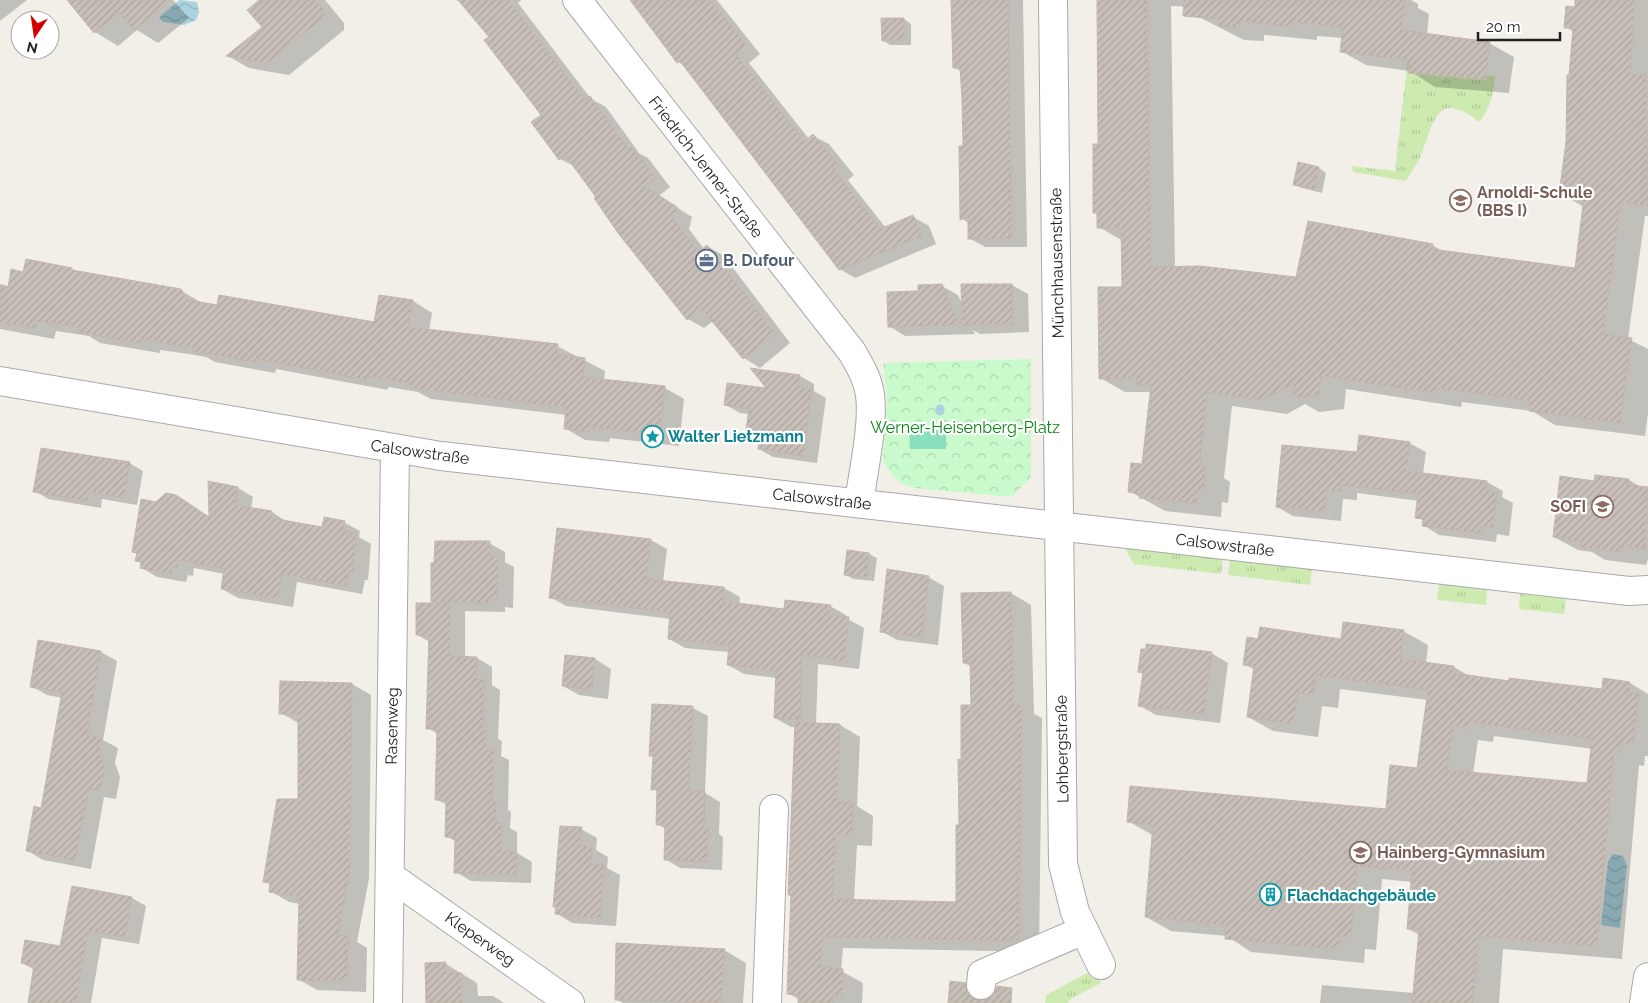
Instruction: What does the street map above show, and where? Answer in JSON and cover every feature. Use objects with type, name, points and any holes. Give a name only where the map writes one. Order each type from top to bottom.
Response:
[{"type":"street","name":"Friedrich-Jenner-Straße","points":[[577,0],[852,352],[863,370],[870,394],[871,412],[859,503]]},
{"type":"street","name":"Münchhausenstraße","points":[[1053,0],[1060,526]]},
{"type":"street","name":"Calsowstraße","points":[[0,381],[395,449],[538,467],[1628,591],[1648,590]]},
{"type":"street","name":"Rasenweg","points":[[388,1003],[395,449]]},
{"type":"street","name":"Lohbergstraße","points":[[1060,526],[1063,864],[1075,912],[1101,965]]},
{"type":"street","points":[[767,1003],[774,809]]},
{"type":"street","name":"Kleperweg","points":[[390,876],[570,1003]]},
{"type":"street","points":[[981,984],[982,974],[1084,930]]},
{"type":"street","points":[[1644,1003],[1648,977]]},
{"type":"green space","points":[[1411,31],[1414,32],[1409,73],[1495,76],[1489,106],[1479,122],[1464,112],[1453,108],[1445,109],[1438,114],[1418,160],[1406,181],[1353,172],[1352,166],[1395,171]]},
{"type":"green space","name":"Werner-Heisenberg-Platz","points":[[1031,359],[1031,477],[1012,497],[914,488],[902,484],[891,474],[883,461],[887,399],[883,363]]},
{"type":"green space","points":[[909,430],[946,430],[946,449],[910,449]]},
{"type":"green space","points":[[1124,547],[1223,559],[1221,574],[1134,564]]},
{"type":"green space","points":[[1230,560],[1312,569],[1310,585],[1228,575]]},
{"type":"green space","points":[[1439,584],[1487,590],[1486,605],[1437,600]]},
{"type":"green space","points":[[1520,594],[1566,599],[1564,614],[1519,609]]},
{"type":"green space","points":[[1093,970],[1101,983],[1072,998],[1068,1003],[1045,1003],[1046,995]]},
{"type":"water","points":[[180,0],[197,2],[199,12],[196,20],[184,25],[163,22],[159,17]]},
{"type":"water","points":[[1613,854],[1623,856],[1627,866],[1620,928],[1601,925],[1608,862]]},
{"type":"building","points":[[67,0],[171,0],[134,30],[119,12],[94,33]]},
{"type":"building","points":[[259,0],[315,0],[323,9],[323,18],[267,63],[226,56],[262,27],[247,10]]},
{"type":"building","points":[[458,0],[508,0],[585,100],[590,96],[629,150],[632,147],[655,177],[644,186],[677,207],[673,219],[699,252],[707,245],[775,334],[743,359],[702,309],[687,320],[618,233],[594,198],[596,197],[565,155],[559,160],[531,122],[541,115],[484,40],[489,37]]},
{"type":"building","points":[[630,0],[710,0],[746,45],[735,53],[802,139],[805,141],[813,134],[839,166],[834,170],[880,229],[913,215],[922,236],[839,270],[680,61],[677,63]]},
{"type":"building","points":[[951,0],[1008,0],[1012,238],[968,239],[968,217],[960,220],[959,146],[963,146],[962,100],[960,68],[953,68]]},
{"type":"building","points":[[1097,0],[1147,0],[1151,267],[1200,266],[1296,277],[1308,221],[1433,244],[1432,249],[1575,268],[1584,197],[1559,194],[1566,142],[1567,75],[1569,75],[1573,28],[1564,28],[1566,6],[1575,7],[1575,0],[1635,0],[1630,74],[1646,75],[1648,206],[1621,202],[1603,334],[1632,338],[1620,423],[1529,411],[1530,401],[1437,388],[1436,393],[1321,376],[1319,395],[1293,398],[1294,383],[1262,400],[1207,392],[1200,466],[1206,466],[1204,489],[1198,489],[1196,503],[1139,498],[1140,494],[1128,492],[1131,463],[1142,464],[1151,385],[1137,385],[1136,378],[1099,379],[1098,287],[1122,287],[1121,228],[1097,228],[1097,213],[1093,213],[1093,144],[1098,144]]},
{"type":"building","points":[[1184,0],[1405,0],[1401,30],[1490,42],[1485,80],[1408,73],[1410,60],[1340,52],[1343,27],[1293,22],[1292,27],[1240,21],[1239,28],[1218,26],[1218,19],[1183,16]]},
{"type":"building","points":[[881,18],[904,18],[904,41],[882,41]]},
{"type":"building","points":[[1298,162],[1319,167],[1314,189],[1293,185]]},
{"type":"building","points":[[26,259],[72,268],[72,270],[181,289],[188,300],[217,305],[219,295],[374,322],[379,295],[413,300],[408,327],[558,344],[557,354],[585,358],[583,377],[665,386],[660,435],[590,427],[589,432],[564,429],[566,407],[410,388],[410,383],[369,376],[368,380],[256,359],[255,362],[193,351],[194,348],[140,339],[140,343],[78,332],[79,327],[36,321],[35,328],[0,322],[0,286],[8,288],[11,269],[23,272]]},
{"type":"building","points":[[942,284],[959,325],[888,327],[887,292],[918,291],[918,285]]},
{"type":"building","points":[[961,284],[1012,284],[1013,324],[962,325]]},
{"type":"building","points":[[750,368],[800,375],[799,387],[812,389],[803,456],[758,449],[759,439],[745,437],[749,409],[724,405],[727,383],[766,388]]},
{"type":"building","points":[[1359,435],[1410,442],[1406,471],[1487,481],[1486,491],[1497,493],[1493,528],[1481,526],[1480,533],[1422,526],[1423,519],[1415,518],[1418,494],[1341,485],[1341,492],[1327,490],[1325,512],[1276,507],[1282,445],[1357,452]]},
{"type":"building","points":[[41,448],[130,462],[124,498],[89,492],[87,501],[33,492]]},
{"type":"building","name":"SOFI","points":[[1595,475],[1629,479],[1628,485],[1648,487],[1645,549],[1623,546],[1622,552],[1580,547],[1581,541],[1553,537],[1560,476],[1594,481]]},
{"type":"building","points":[[208,481],[238,487],[235,505],[272,511],[271,518],[322,527],[324,517],[345,521],[343,531],[356,534],[353,572],[349,572],[346,586],[282,574],[278,599],[221,589],[224,569],[179,560],[177,568],[172,567],[171,574],[140,568],[141,562],[135,561],[137,553],[132,552],[141,499],[156,502],[166,493],[176,495],[209,517]]},
{"type":"building","points":[[557,528],[651,539],[646,579],[724,587],[723,601],[784,609],[785,600],[831,605],[829,615],[849,617],[844,661],[802,655],[800,720],[774,718],[776,671],[727,665],[729,645],[668,639],[670,612],[549,598]]},
{"type":"building","points":[[435,541],[490,541],[490,556],[498,557],[497,599],[489,599],[489,603],[431,602],[431,563],[434,563]]},
{"type":"building","points":[[847,550],[869,553],[867,577],[844,575]]},
{"type":"building","points":[[887,569],[929,576],[922,637],[880,632]]},
{"type":"building","points":[[1011,592],[1014,705],[1022,705],[1019,941],[823,937],[821,967],[843,969],[842,996],[833,996],[832,1003],[798,1003],[799,995],[787,994],[791,895],[788,895],[795,722],[840,724],[837,802],[853,802],[852,835],[836,834],[833,899],[956,902],[956,825],[959,825],[958,759],[961,760],[961,705],[971,705],[970,663],[963,663],[961,593]]},
{"type":"building","points":[[416,603],[450,603],[450,656],[477,657],[477,680],[484,679],[483,730],[486,731],[486,750],[494,750],[492,801],[496,801],[495,822],[502,822],[501,851],[517,852],[516,875],[454,873],[455,838],[445,837],[446,800],[435,800],[437,729],[426,729],[429,635],[416,635]]},
{"type":"building","points":[[1343,622],[1404,630],[1400,659],[1454,666],[1454,673],[1509,681],[1509,678],[1602,689],[1603,678],[1630,682],[1629,693],[1639,694],[1633,744],[1621,742],[1619,753],[1614,752],[1597,946],[1479,936],[1473,1003],[1412,1003],[1419,930],[1407,929],[1412,871],[1357,866],[1351,936],[1340,936],[1339,949],[1225,939],[1226,925],[1145,917],[1153,825],[1127,822],[1130,786],[1386,809],[1390,765],[1417,768],[1428,690],[1316,675],[1313,695],[1298,693],[1293,724],[1247,717],[1254,666],[1243,665],[1247,637],[1258,639],[1260,627],[1341,639]],"holes":[[[1469,722],[1592,739],[1587,783],[1447,770],[1453,726],[1469,729]]]},
{"type":"building","points":[[38,640],[101,651],[87,735],[102,738],[99,753],[105,767],[100,791],[89,789],[75,860],[26,851],[34,806],[41,808],[62,692],[30,687]]},
{"type":"building","points":[[1146,644],[1212,652],[1204,714],[1138,706],[1143,673],[1138,672],[1141,649],[1146,649]]},
{"type":"building","points":[[565,655],[595,658],[592,690],[562,686]]},
{"type":"building","points":[[280,681],[352,683],[350,867],[338,935],[348,936],[347,981],[297,980],[299,897],[269,892],[270,883],[263,882],[277,799],[298,799],[298,714],[279,714]]},
{"type":"building","points":[[652,704],[693,706],[689,791],[705,792],[704,827],[708,827],[707,862],[664,860],[665,825],[656,825],[657,789],[651,790],[653,756],[649,756]]},
{"type":"building","points":[[560,826],[582,827],[580,846],[592,846],[591,864],[604,865],[600,918],[555,914],[556,907],[553,907]]},
{"type":"building","points":[[72,886],[132,897],[125,937],[88,931],[76,1003],[28,1003],[34,965],[21,963],[25,940],[60,946]]},
{"type":"building","points":[[616,943],[725,949],[721,1003],[615,1000]]},
{"type":"building","points":[[446,962],[446,973],[462,973],[462,1003],[426,1003],[425,963]]},
{"type":"building","points":[[950,981],[966,983],[967,992],[972,998],[979,1000],[988,999],[994,994],[997,986],[1012,988],[1011,1003],[948,1003]]},
{"type":"place","name":"Arnoldi-Schule (BBS I)","points":[[1461,201]]},
{"type":"place","name":"B. Dufour","points":[[707,260]]},
{"type":"place","name":"Walter Lietzmann","points":[[652,436]]},
{"type":"place","name":"SOFI","points":[[1602,506]]},
{"type":"place","name":"Hainberg-Gymnasium","points":[[1361,852]]},
{"type":"place","name":"Flachdachgebäude","points":[[1271,895]]}]
